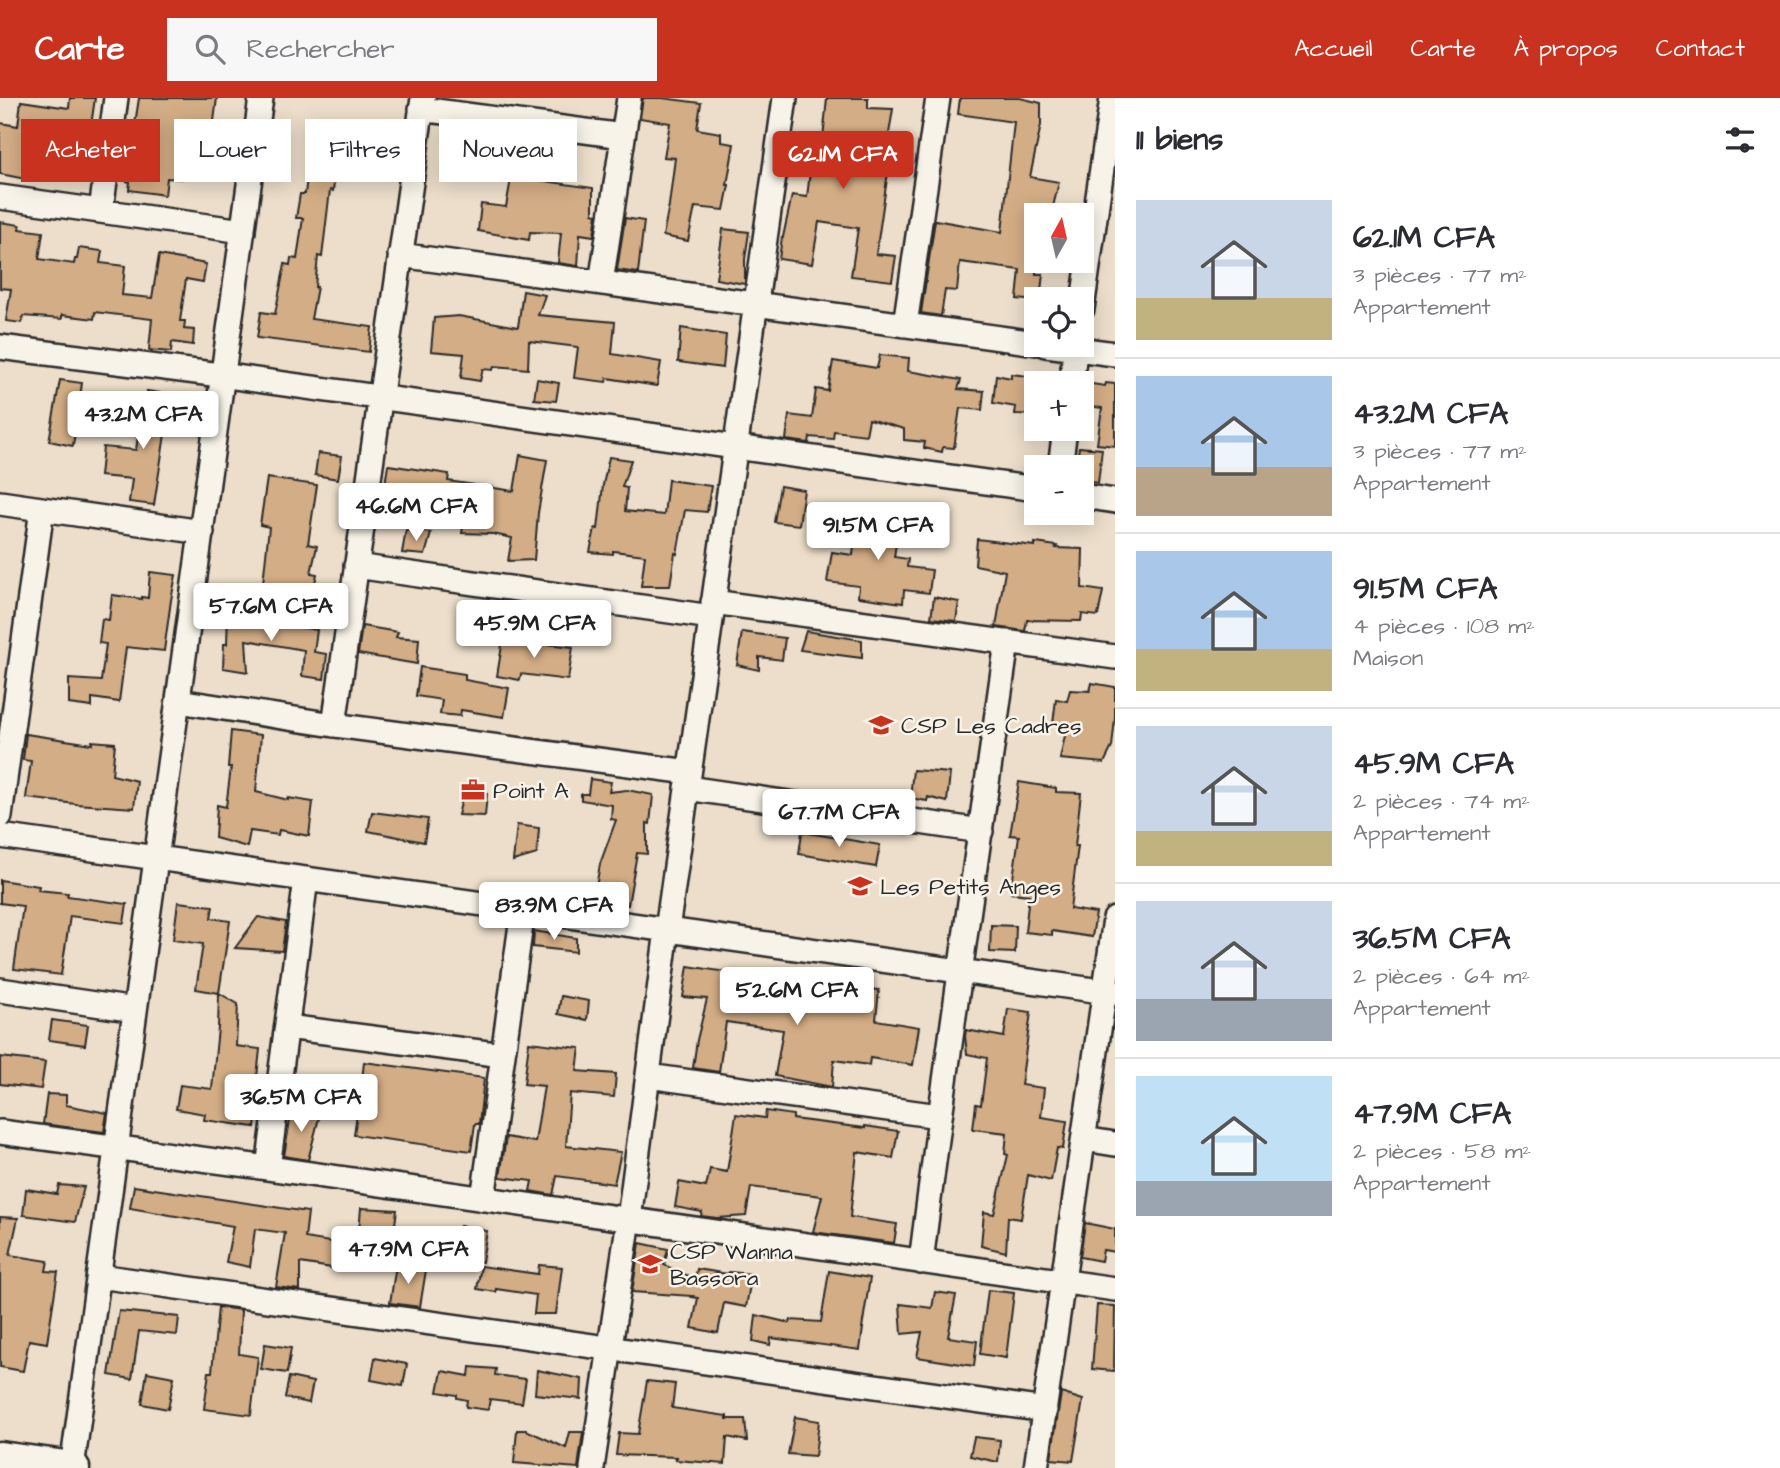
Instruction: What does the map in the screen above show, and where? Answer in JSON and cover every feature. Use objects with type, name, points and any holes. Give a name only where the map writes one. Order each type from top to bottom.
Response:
[{"type":"street","points":[[101,211],[116,98]]},
{"type":"street","points":[[0,1458],[73,1468],[261,98]]},
{"type":"street","points":[[601,283],[629,98]]},
{"type":"street","points":[[592,1468],[785,98]]},
{"type":"street","points":[[905,325],[938,98]]},
{"type":"street","points":[[1087,287],[1106,203],[1112,98]]},
{"type":"street","points":[[334,725],[422,104],[623,136]]},
{"type":"street","points":[[0,197],[243,232]]},
{"type":"street","points":[[400,255],[1024,341]]},
{"type":"street","points":[[0,347],[1024,487]]},
{"type":"street","points":[[1094,350],[1115,354]]},
{"type":"street","points":[[1094,497],[1115,500]]},
{"type":"street","points":[[0,503],[201,532]]},
{"type":"street","points":[[0,816],[42,509]]},
{"type":"street","points":[[356,566],[1115,657]]},
{"type":"street","points":[[921,1262],[939,1116],[1007,642]]},
{"type":"street","points":[[178,701],[688,780],[981,831]]},
{"type":"street","points":[[0,836],[1110,992]]},
{"type":"street","points":[[268,1168],[306,879]]},
{"type":"street","points":[[483,1199],[523,909]]},
{"type":"street","points":[[1036,1468],[1084,1139],[1110,992],[1115,919]]},
{"type":"street","points":[[0,990],[135,1010]]},
{"type":"street","points":[[287,1027],[503,1055]]},
{"type":"street","points":[[648,1076],[939,1116]]},
{"type":"street","points":[[0,1132],[1115,1289]]},
{"type":"street","points":[[1084,1139],[1115,1144]]},
{"type":"street","points":[[99,1276],[1045,1410]]},
{"type":"building","points":[[70,98],[95,98],[92,119],[21,119],[21,178],[0,174],[0,123],[18,126],[21,101],[69,108]]},
{"type":"building","points":[[139,98],[217,98],[214,119],[174,119],[174,178],[167,178],[165,195],[129,190],[130,182],[160,182],[160,119],[136,119]]},
{"type":"building","points":[[643,98],[701,103],[697,129],[721,133],[721,142],[734,144],[724,210],[695,207],[688,241],[663,236],[675,158],[664,157],[670,123],[640,118]]},
{"type":"building","points":[[827,98],[868,98],[868,108],[893,109],[888,140],[850,136],[846,165],[888,172],[876,254],[896,256],[892,281],[851,276],[858,228],[819,222],[812,264],[779,259],[792,195],[807,197],[813,147],[822,149]]},
{"type":"building","points":[[960,98],[1020,98],[1041,103],[1041,125],[1030,177],[1059,182],[1054,203],[1024,203],[1024,273],[1043,274],[1041,287],[1024,287],[1024,300],[1017,299],[1020,270],[960,262],[957,291],[945,290],[941,316],[921,313],[935,220],[1002,232],[1014,122],[958,114]]},
{"type":"building","points":[[306,182],[334,182],[333,191],[330,190],[322,257],[318,256],[317,287],[311,319],[372,327],[369,352],[257,338],[261,312],[275,314],[285,264],[290,265],[291,258],[297,259],[303,218],[296,218],[300,194],[305,194]]},
{"type":"building","points":[[510,182],[551,182],[593,188],[593,213],[597,214],[594,236],[580,234],[578,266],[558,263],[561,233],[530,232],[529,240],[478,231],[481,204],[506,207]]},
{"type":"building","points":[[625,218],[644,221],[638,273],[617,270]]},
{"type":"building","points":[[0,222],[20,225],[19,229],[43,232],[39,259],[74,264],[79,248],[102,251],[100,263],[125,266],[122,295],[152,298],[159,255],[206,264],[203,282],[186,279],[180,321],[185,321],[184,329],[194,330],[193,345],[172,342],[171,352],[149,350],[152,319],[95,312],[94,319],[62,315],[62,319],[23,316],[22,323],[6,321],[11,289],[0,288]]},
{"type":"building","points":[[723,229],[749,232],[745,284],[716,279]]},
{"type":"building","points":[[523,291],[545,295],[538,315],[615,322],[612,354],[661,362],[657,386],[607,378],[606,382],[574,378],[578,347],[529,341],[528,369],[494,366],[493,370],[483,369],[480,381],[461,378],[464,354],[431,351],[434,318],[459,316],[518,327]]},
{"type":"building","points":[[681,328],[726,335],[723,368],[678,362]]},
{"type":"building","points":[[880,355],[909,358],[908,371],[961,380],[958,389],[984,391],[982,410],[960,408],[954,448],[943,447],[942,452],[924,448],[925,442],[904,440],[904,429],[869,419],[866,435],[834,431],[833,439],[810,437],[809,443],[786,440],[789,415],[812,418],[816,389],[828,391],[833,361],[877,368]]},
{"type":"building","points":[[1011,374],[1024,376],[1024,414],[1015,414],[1016,407],[993,403],[996,375],[1011,378]]},
{"type":"building","points":[[537,379],[559,383],[556,401],[534,399]]},
{"type":"building","points":[[60,380],[82,383],[73,446],[49,441]]},
{"type":"building","points":[[1094,384],[1115,384],[1115,446],[1097,444],[1102,408],[1094,407]]},
{"type":"building","points":[[147,391],[174,395],[154,505],[129,502],[132,479],[100,476],[103,447],[136,450],[139,429],[142,430]]},
{"type":"building","points":[[1079,447],[1102,449],[1098,483],[1094,482],[1094,455],[1078,455]]},
{"type":"building","points":[[318,453],[342,456],[338,479],[315,475]]},
{"type":"building","points":[[520,455],[547,460],[534,560],[508,561],[512,538],[462,533],[467,503],[384,491],[388,465],[449,474],[448,481],[514,491]]},
{"type":"building","points":[[609,457],[631,460],[622,487],[627,488],[625,511],[664,515],[668,480],[711,486],[707,512],[685,510],[670,586],[641,586],[645,555],[613,551],[613,554],[590,552],[595,528],[598,529]]},
{"type":"building","points":[[267,478],[317,485],[308,544],[317,546],[311,573],[317,574],[312,596],[282,590],[282,585],[263,583],[269,527],[260,525]]},
{"type":"building","points":[[780,486],[804,490],[799,525],[774,522]]},
{"type":"building","points":[[858,510],[900,516],[894,557],[908,559],[907,567],[932,570],[929,593],[904,590],[903,603],[858,597],[859,586],[827,582],[832,552],[853,555]]},
{"type":"building","points":[[406,530],[431,533],[425,555],[402,553]]},
{"type":"building","points":[[977,539],[1083,549],[1082,588],[1103,591],[1098,616],[1082,614],[1081,621],[1027,620],[1025,631],[996,627],[1005,571],[975,565]]},
{"type":"building","points":[[150,572],[176,575],[164,651],[126,647],[119,702],[92,698],[92,707],[69,704],[69,679],[101,681],[106,644],[99,643],[102,619],[109,620],[112,595],[148,598]]},
{"type":"building","points":[[934,597],[959,602],[956,621],[931,618]]},
{"type":"building","points":[[228,612],[249,618],[249,615],[270,617],[270,622],[317,630],[314,652],[327,654],[324,679],[302,676],[304,650],[246,640],[248,672],[223,668]]},
{"type":"building","points":[[362,626],[398,632],[396,637],[419,639],[417,664],[358,654]]},
{"type":"building","points":[[806,631],[862,640],[862,658],[800,650]]},
{"type":"building","points":[[742,632],[785,638],[782,660],[759,657],[759,670],[737,665]]},
{"type":"building","points":[[503,639],[573,647],[568,680],[521,674],[520,680],[497,676]]},
{"type":"building","points":[[420,667],[465,674],[465,680],[509,688],[504,717],[461,710],[460,716],[440,714],[442,700],[416,696]]},
{"type":"building","points":[[1092,683],[1115,687],[1112,747],[1104,763],[1060,759],[1067,726],[1053,724],[1056,699],[1067,701],[1070,690],[1090,691]]},
{"type":"building","points":[[231,731],[261,735],[256,792],[288,800],[313,802],[309,836],[279,830],[278,835],[250,831],[247,847],[215,838],[217,805],[226,807],[231,767],[228,767]]},
{"type":"building","points":[[26,734],[92,744],[92,741],[115,743],[112,775],[137,781],[134,808],[26,798],[31,761],[23,760]]},
{"type":"building","points":[[913,770],[950,773],[947,802],[928,797],[927,801],[910,798]]},
{"type":"building","points":[[590,779],[611,782],[609,792],[627,790],[653,795],[650,824],[647,823],[647,854],[637,853],[628,905],[594,899],[600,864],[616,820],[611,819],[612,805],[581,800],[581,794],[588,794]]},
{"type":"building","points":[[1019,782],[1056,788],[1056,792],[1081,793],[1070,909],[1096,913],[1092,937],[1052,931],[1052,935],[1025,932],[1029,895],[1011,893],[1019,836],[1010,835]]},
{"type":"building","points":[[465,787],[487,794],[485,816],[458,815]]},
{"type":"building","points":[[372,812],[428,819],[424,842],[368,831]]},
{"type":"building","points":[[517,825],[539,828],[537,854],[513,861]]},
{"type":"building","points":[[802,832],[880,845],[876,867],[799,854]]},
{"type":"building","points":[[0,880],[39,886],[38,890],[68,893],[67,896],[127,904],[124,923],[70,916],[61,975],[14,969],[23,906],[0,903]]},
{"type":"building","points":[[178,902],[213,906],[211,918],[230,921],[219,993],[196,989],[203,944],[173,940]]},
{"type":"building","points":[[258,917],[286,922],[282,951],[235,948]]},
{"type":"building","points":[[991,925],[1016,926],[1015,953],[990,952]]},
{"type":"building","points":[[534,931],[576,938],[576,952],[533,947]]},
{"type":"building","points":[[688,966],[733,973],[733,978],[778,986],[776,997],[849,1005],[851,988],[879,990],[876,1020],[919,1027],[913,1065],[870,1058],[869,1065],[834,1060],[832,1087],[775,1076],[783,1030],[726,1022],[719,1072],[693,1068],[707,999],[683,997]]},
{"type":"building","points":[[219,993],[238,1004],[236,1046],[260,1049],[255,1127],[204,1120],[205,1114],[176,1109],[180,1085],[212,1089]]},
{"type":"building","points":[[561,996],[589,1001],[587,1020],[558,1014]]},
{"type":"building","points":[[1008,1009],[1031,1012],[1021,1085],[1044,1088],[1041,1117],[1067,1121],[1063,1149],[1057,1148],[1051,1181],[1028,1175],[1021,1219],[1008,1217],[1006,1252],[981,1246],[984,1212],[994,1214],[1008,1155],[1005,1154],[1007,1133],[973,1129],[976,1104],[981,1105],[987,1058],[967,1054],[965,1036],[966,1030],[1004,1037]]},
{"type":"building","points":[[52,1020],[88,1025],[85,1045],[49,1040]]},
{"type":"building","points":[[529,1042],[580,1048],[577,1071],[616,1074],[614,1097],[570,1093],[566,1146],[621,1152],[614,1184],[557,1176],[553,1195],[530,1191],[532,1181],[500,1177],[506,1137],[535,1142],[544,1086],[524,1084]]},
{"type":"building","points":[[0,1057],[45,1062],[41,1089],[0,1084]]},
{"type":"building","points":[[364,1062],[484,1078],[479,1124],[475,1124],[471,1151],[354,1135],[358,1106],[325,1103],[328,1077],[362,1080]]},
{"type":"building","points":[[47,1094],[66,1095],[66,1105],[107,1113],[104,1132],[43,1124]]},
{"type":"building","points":[[292,1108],[320,1114],[308,1160],[284,1156]]},
{"type":"building","points":[[766,1111],[793,1115],[793,1119],[898,1131],[893,1158],[857,1152],[850,1217],[897,1224],[894,1243],[813,1232],[822,1196],[751,1187],[746,1216],[701,1216],[702,1212],[675,1207],[679,1182],[706,1187],[710,1169],[727,1172],[736,1114],[765,1118]]},
{"type":"building","points":[[59,1185],[84,1187],[75,1222],[23,1215],[26,1189],[57,1194]]},
{"type":"building","points":[[134,1186],[308,1212],[305,1238],[336,1243],[332,1268],[300,1263],[300,1290],[276,1287],[285,1233],[255,1229],[250,1267],[226,1262],[233,1226],[130,1208]]},
{"type":"building","points":[[361,1208],[397,1210],[393,1238],[441,1244],[440,1254],[357,1253]]},
{"type":"building","points":[[0,1217],[18,1218],[10,1255],[48,1261],[46,1271],[58,1272],[47,1343],[29,1340],[23,1371],[0,1367]]},
{"type":"building","points":[[1085,1223],[1115,1229],[1115,1252],[1103,1250],[1101,1261],[1080,1257]]},
{"type":"building","points":[[460,1226],[487,1231],[482,1262],[454,1257]]},
{"type":"building","points":[[640,1243],[668,1249],[664,1265],[695,1279],[697,1269],[728,1274],[752,1274],[746,1307],[724,1303],[718,1333],[692,1328],[698,1298],[632,1292]]},
{"type":"building","points":[[396,1265],[426,1270],[420,1307],[390,1303]]},
{"type":"building","points":[[539,1265],[562,1267],[556,1314],[534,1314],[536,1295],[477,1289],[481,1266],[538,1274]]},
{"type":"building","points":[[829,1271],[870,1278],[860,1350],[771,1338],[770,1345],[753,1341],[756,1315],[790,1323],[791,1320],[821,1322]]},
{"type":"building","points":[[988,1290],[1014,1293],[1006,1358],[980,1354]]},
{"type":"building","points":[[935,1292],[956,1295],[948,1337],[977,1341],[974,1366],[917,1357],[922,1332],[902,1334],[900,1304],[932,1308]]},
{"type":"building","points":[[1097,1305],[1115,1306],[1114,1371],[1092,1369]]},
{"type":"building","points":[[218,1307],[241,1310],[239,1354],[258,1357],[251,1415],[204,1409],[209,1372],[212,1372]]},
{"type":"building","points":[[119,1311],[179,1317],[177,1335],[139,1331],[132,1379],[109,1375]]},
{"type":"building","points":[[265,1344],[291,1348],[287,1373],[261,1369]]},
{"type":"building","points":[[375,1358],[407,1364],[403,1386],[371,1380]]},
{"type":"building","points":[[470,1367],[496,1369],[495,1375],[526,1379],[522,1403],[490,1399],[488,1410],[466,1407],[467,1400],[457,1398],[457,1395],[438,1392],[442,1371],[469,1376]]},
{"type":"building","points":[[537,1370],[582,1379],[581,1399],[535,1394]]},
{"type":"building","points":[[147,1372],[174,1377],[168,1409],[142,1404]]},
{"type":"building","points":[[289,1377],[313,1382],[309,1403],[285,1398]]},
{"type":"building","points":[[647,1381],[675,1384],[672,1408],[727,1416],[727,1419],[745,1419],[747,1441],[727,1437],[725,1464],[676,1460],[677,1457],[616,1455],[619,1433],[638,1434]]},
{"type":"building","points":[[1061,1393],[1083,1400],[1073,1461],[1051,1459]]},
{"type":"building","points":[[795,1417],[819,1421],[815,1456],[788,1454]]},
{"type":"building","points":[[517,1430],[526,1430],[566,1448],[570,1432],[583,1432],[578,1468],[514,1463]]},
{"type":"building","points":[[974,1437],[1000,1440],[998,1462],[970,1456]]},
{"type":"place","name":"CSP Les Cadres","points":[[881,725]]},
{"type":"place","name":"Point A","points":[[473,790]]},
{"type":"place","name":"Les Petits Anges","points":[[860,886]]},
{"type":"place","name":"CSP Wanna Bassora","points":[[650,1264]]}]
